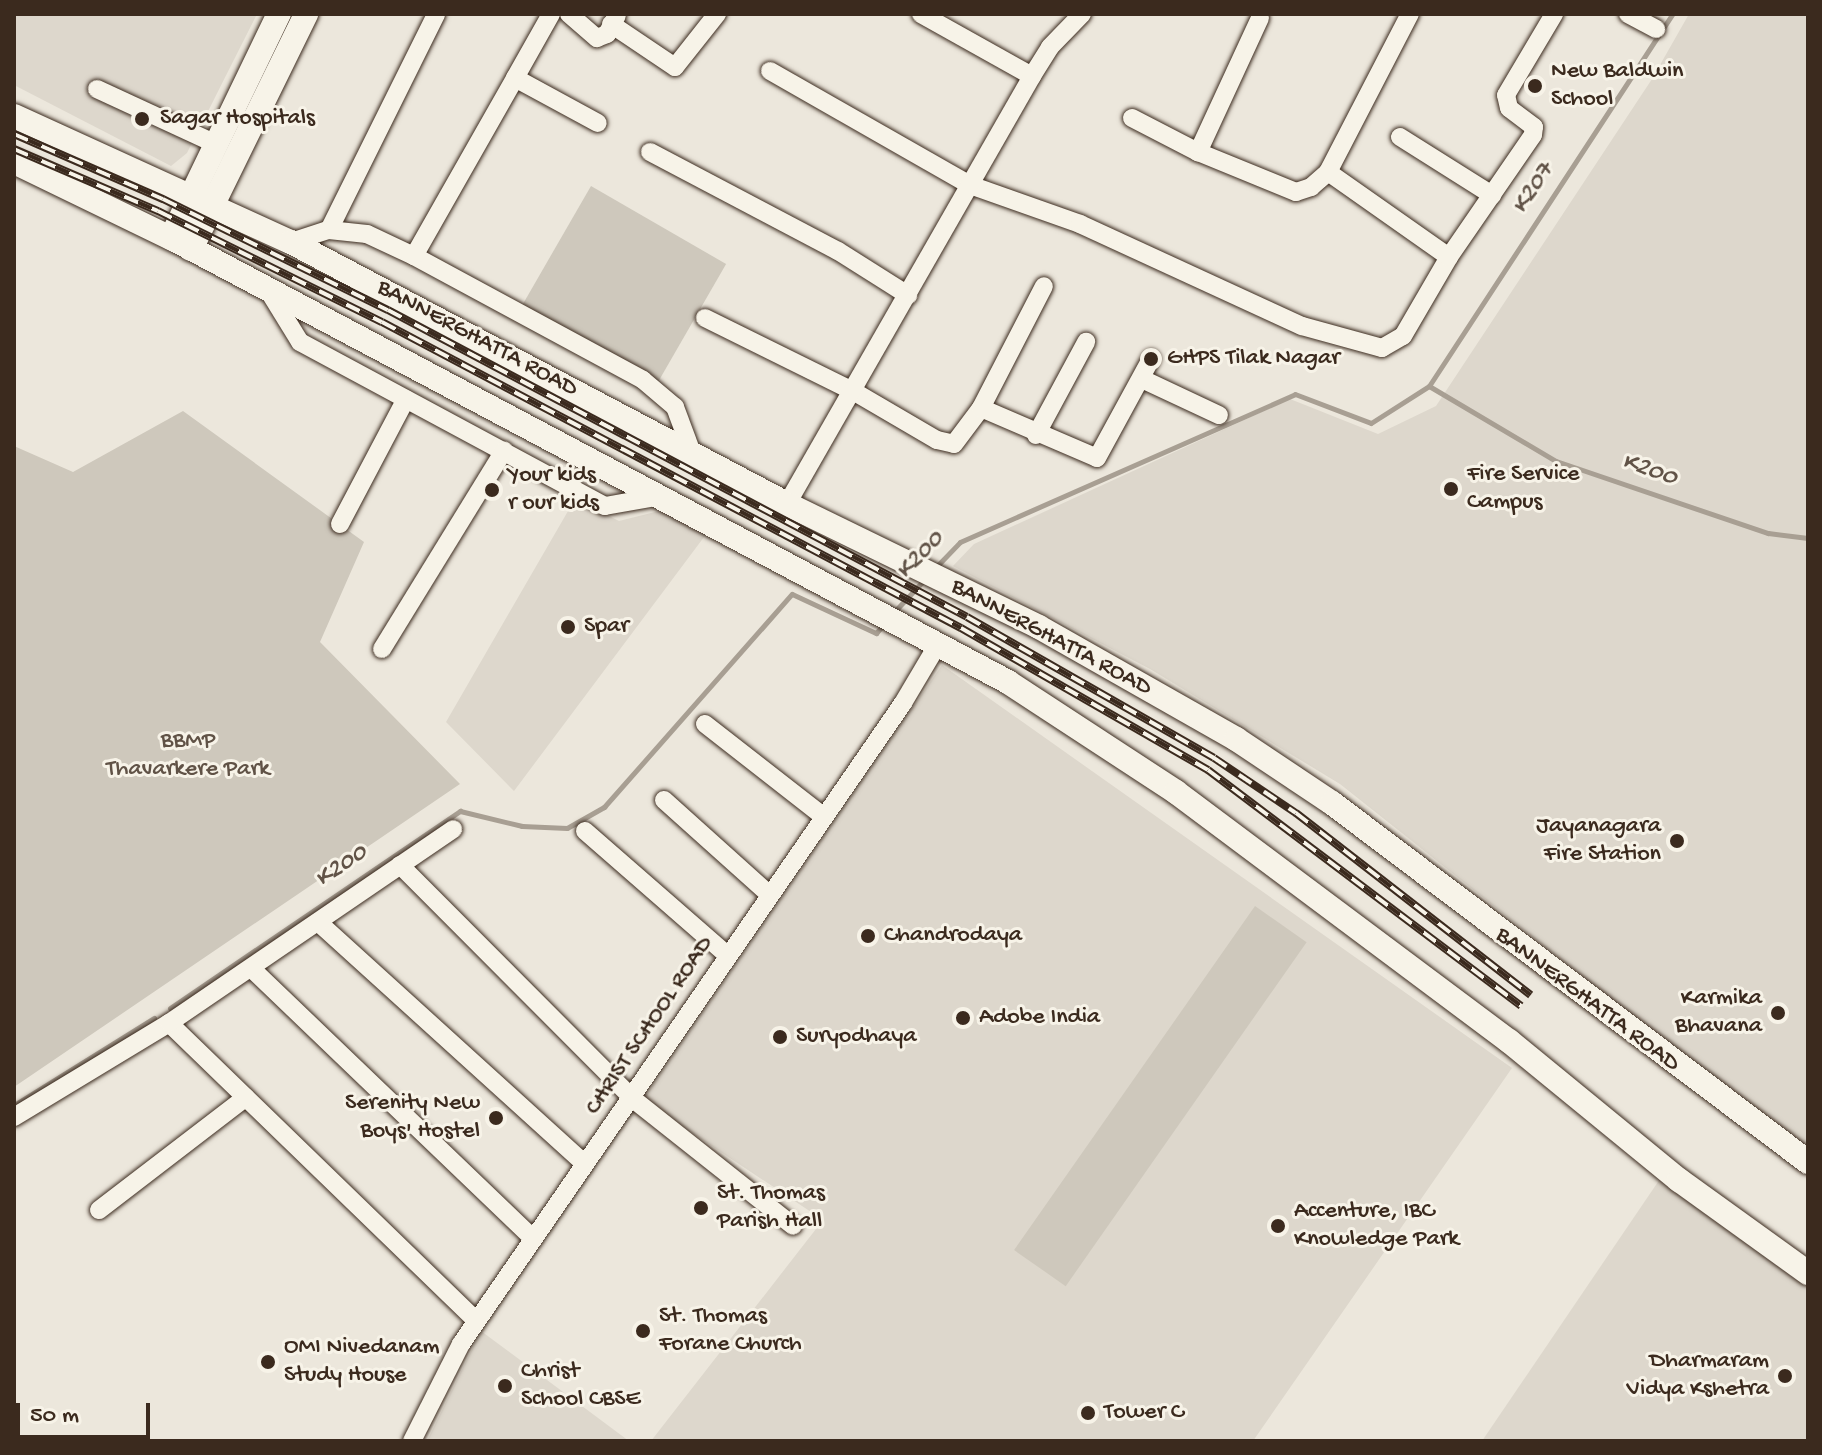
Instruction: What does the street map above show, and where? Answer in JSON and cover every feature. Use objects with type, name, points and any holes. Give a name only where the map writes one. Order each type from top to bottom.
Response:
[{"type":"main road","points":[[181,243],[213,207],[262,78],[279,14]]},
{"type":"main road","points":[[181,243],[191,196],[216,144],[306,14]]},
{"type":"main road","name":"BANNERGHATTA ROAD","points":[[14,116],[291,242],[691,450],[787,504],[908,566],[1039,627],[1153,691],[1332,803],[1808,1162]]},
{"type":"main road","points":[[14,162],[181,243],[699,515],[1008,682],[1176,792],[1509,1041],[1691,1189],[1808,1273]]},
{"type":"street","points":[[329,230],[436,14]]},
{"type":"street","points":[[414,256],[551,14]]},
{"type":"street","points":[[569,14],[597,38],[607,34],[614,19],[675,67],[717,14]]},
{"type":"street","points":[[921,14],[1032,76]]},
{"type":"street","points":[[787,504],[1032,76],[1050,47],[1082,14]]},
{"type":"street","points":[[1132,118],[1198,152],[1296,192],[1311,187],[1328,172],[1410,14]]},
{"type":"street","points":[[770,71],[970,185],[1080,224],[1302,326],[1382,348],[1403,336],[1449,257],[1534,130],[1509,108],[1506,95],[1554,14]]},
{"type":"street","points":[[1628,14],[1656,29]]},
{"type":"street","points":[[1198,152],[1258,15]]},
{"type":"street","points":[[515,78],[598,123]]},
{"type":"street","points":[[97,89],[216,144]]},
{"type":"street","points":[[1400,137],[1492,195]]},
{"type":"street","points":[[650,152],[838,251],[908,295]]},
{"type":"street","points":[[1328,172],[1449,257]]},
{"type":"street","points":[[291,242],[329,230],[367,234],[414,256],[643,380],[675,407],[691,450]]},
{"type":"street","points":[[705,318],[853,391],[947,444],[954,444],[981,408],[1044,286]]},
{"type":"street","points":[[268,289],[300,342],[605,506],[662,496]]},
{"type":"street","points":[[1036,435],[1086,342]]},
{"type":"street","points":[[981,408],[1091,457],[1102,456],[1151,359]]},
{"type":"street","points":[[1142,379],[1219,415]]},
{"type":"street","points":[[340,524],[406,399]]},
{"type":"street","points":[[382,649],[504,451]]},
{"type":"street","name":"CHRIST SCHOOL ROAD","points":[[412,1441],[476,1321],[584,1163],[633,1099],[938,644]]},
{"type":"street","points":[[705,724],[824,817]]},
{"type":"street","points":[[664,800],[770,895]]},
{"type":"street","points":[[14,1117],[169,1023],[453,829]]},
{"type":"street","points":[[585,831],[727,955]]},
{"type":"street","points":[[400,865],[633,1099],[793,1226]]},
{"type":"street","points":[[318,922],[584,1163]]},
{"type":"street","points":[[251,968],[533,1238]]},
{"type":"street","points":[[169,1023],[476,1321]]},
{"type":"street","points":[[99,1210],[246,1097]]},
{"type":"shaded area","name":"Sagar Hospitals","points":[[14,14],[257,14],[187,153],[171,166],[14,85]]},
{"type":"shaded area","name":"Fire Service Campus","points":[[1689,14],[1808,14],[1808,1147],[1692,1063],[1340,784],[1150,669],[953,566],[974,544],[1290,399],[1378,434],[1436,406],[1652,79]]},
{"type":"shaded area","name":"Spar","points":[[575,499],[619,521],[663,510],[707,533],[514,791],[446,722]]},
{"type":"shaded area","points":[[942,665],[1512,1068],[1253,1441],[651,1441],[823,1220],[643,1100]]},
{"type":"shaded area","points":[[1662,1176],[1808,1281],[1808,1441],[1482,1441]]},
{"type":"shaded area","name":"Christ School CBSE","points":[[481,1331],[629,1441],[427,1441]]},
{"type":"green space","points":[[591,186],[726,264],[657,384],[522,306]]},
{"type":"green space","name":"BBMP Thavarkere Park","points":[[183,411],[364,542],[320,642],[460,784],[14,1087],[14,446],[73,472]]},
{"type":"green space","points":[[1255,906],[1307,942],[1066,1286],[1014,1250]]},
{"type":"waterway","name":"K200","points":[[934,569],[960,542],[1295,394],[1371,423],[1429,386],[1672,14]]},
{"type":"waterway","name":"K200","points":[[1429,386],[1556,461],[1768,533],[1808,538]]},
{"type":"waterway","name":"K200","points":[[893,613],[924,580]]},
{"type":"waterway","name":"K200","points":[[170,1008],[460,811],[522,826],[567,828],[604,807],[792,594],[876,633],[884,624]]},
{"type":"waterway","name":"K200","points":[[14,1105],[154,1018]]},
{"type":"railway","points":[[14,134],[163,199],[388,310],[967,617],[1214,758],[1296,813],[1531,995]]},
{"type":"railway","points":[[14,149],[158,211],[382,322],[961,628],[1208,770],[1521,1006]]},
{"type":"place","name":"New Baldwin School","points":[[1535,86]]},
{"type":"place","name":"Sagar Hospitals","points":[[142,119]]},
{"type":"place","name":"GHPS Tilak Nagar","points":[[1151,359]]},
{"type":"place","name":"Fire Service Campus","points":[[1451,489]]},
{"type":"place","name":"Your kids r our kids","points":[[492,490]]},
{"type":"place","name":"Spar","points":[[568,627]]},
{"type":"place","name":"Jayanagara Fire Station","points":[[1677,841]]},
{"type":"place","name":"Chandrodaya","points":[[868,936]]},
{"type":"place","name":"Karmika Bhavana","points":[[1778,1013]]},
{"type":"place","name":"Adobe India","points":[[963,1018]]},
{"type":"place","name":"Suryodhaya","points":[[780,1037]]},
{"type":"place","name":"Serenity New Boys' Hostel","points":[[496,1118]]},
{"type":"place","name":"St. Thomas Parish Hall","points":[[701,1208]]},
{"type":"place","name":"Accenture, IBC Knowledge Park","points":[[1278,1226]]},
{"type":"place","name":"St. Thomas Forane Church","points":[[643,1331]]},
{"type":"place","name":"OMI Nivedanam Study House","points":[[268,1362]]},
{"type":"place","name":"Dharmaram Vidya Kshetra","points":[[1785,1376]]},
{"type":"place","name":"Christ School CBSE","points":[[505,1386]]},
{"type":"place","name":"Tower C","points":[[1088,1413]]},
{"type":"water label","name":"K207","points":[[1534,189]]}]
